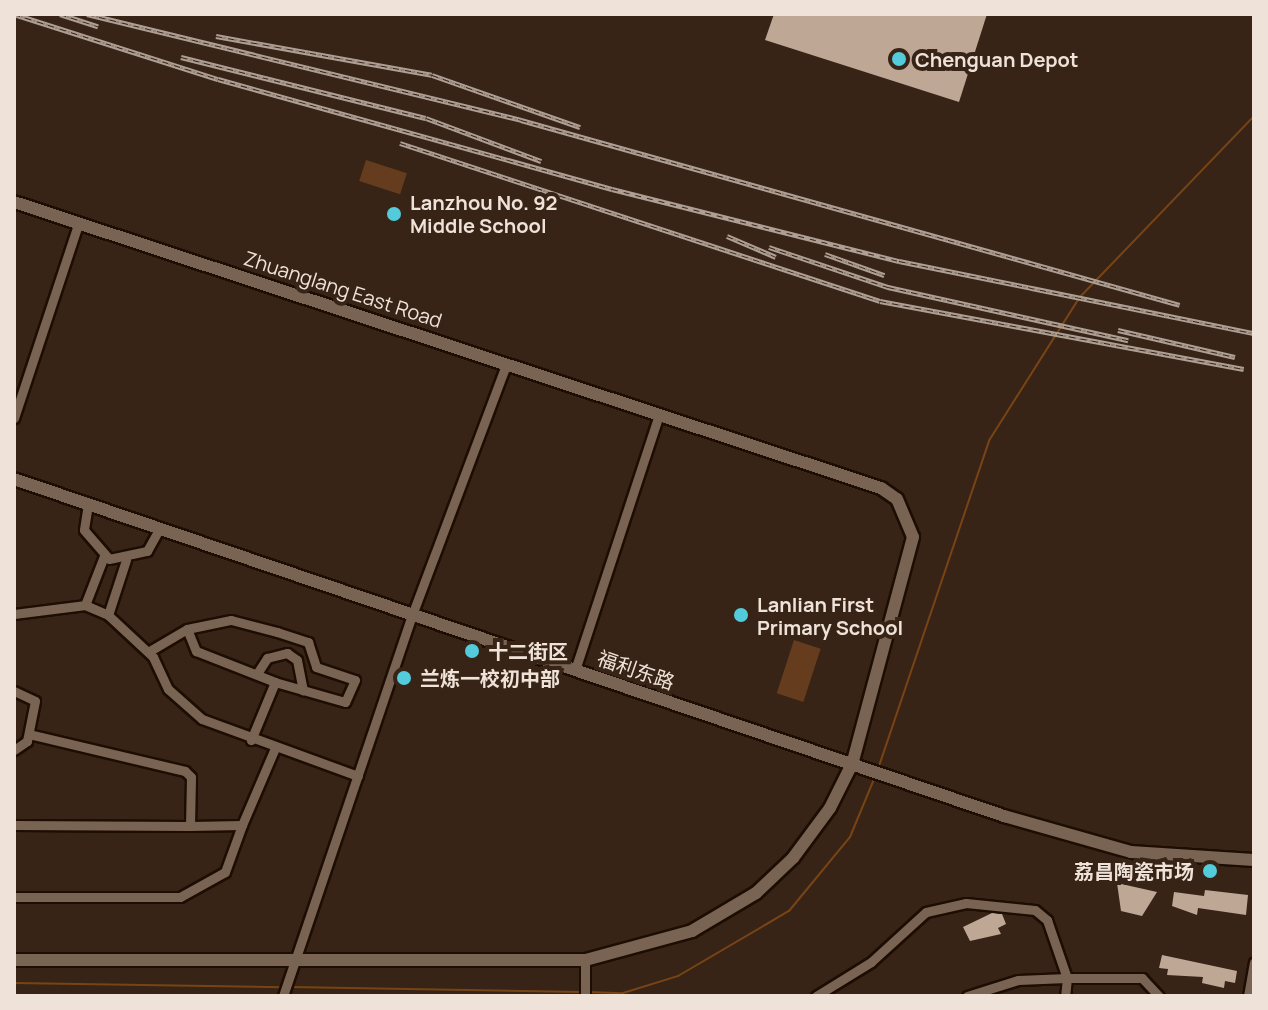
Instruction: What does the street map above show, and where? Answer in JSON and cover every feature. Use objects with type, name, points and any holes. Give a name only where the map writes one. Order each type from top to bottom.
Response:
[{"type":"street","name":"Zhuanglang East Road","points":[[14,202],[881,488],[910,519],[913,537],[855,765],[821,821],[756,893],[692,931],[585,960],[292,969],[14,960]]},
{"type":"street","points":[[14,418],[78,224]]},
{"type":"street","points":[[283,996],[412,615],[506,365]]},
{"type":"street","points":[[575,670],[659,415]]},
{"type":"street","name":"福利东路","points":[[14,479],[855,765],[1131,852],[1254,860]]},
{"type":"street","points":[[88,504],[84,530],[104,556],[126,560],[147,551],[159,529]]},
{"type":"street","points":[[85,605],[104,556]]},
{"type":"street","points":[[108,615],[126,560]]},
{"type":"street","points":[[14,614],[85,605],[108,615],[148,652],[168,689],[202,719],[251,740],[358,776]]},
{"type":"street","points":[[148,652],[187,629],[231,620],[308,642],[316,667],[355,680],[345,702],[275,682],[258,672],[196,651],[187,629]]},
{"type":"street","points":[[287,653],[292,637]]},
{"type":"street","points":[[258,672],[267,658],[287,653],[297,660],[303,690]]},
{"type":"street","points":[[251,740],[275,682]]},
{"type":"street","points":[[14,691],[35,701],[29,734],[14,750]]},
{"type":"street","points":[[29,734],[185,771],[191,777],[190,826]]},
{"type":"street","points":[[14,897],[180,897],[225,872],[275,748]]},
{"type":"street","points":[[14,825],[242,825]]},
{"type":"street","points":[[816,996],[860,970],[926,912],[966,903],[1035,910],[1047,920],[1067,978],[1065,996]]},
{"type":"street","points":[[585,960],[585,996]]},
{"type":"street","points":[[1248,996],[1254,963]]},
{"type":"street","points":[[967,996],[1018,980],[1067,978],[1142,978],[1159,996]]},
{"type":"shaded area","points":[[366,160],[407,173],[400,194],[359,181]]},
{"type":"shaded area","points":[[794,640],[821,649],[803,702],[777,693]]},
{"type":"building","name":"Chenguan Depot","points":[[774,14],[987,14],[959,102],[765,40]]},
{"type":"building","points":[[1117,883],[1157,892],[1142,916],[1121,911]]},
{"type":"building","points":[[1205,890],[1248,895],[1246,915],[1198,908],[1197,915],[1172,906],[1174,892],[1204,896]]},
{"type":"building","points":[[992,913],[1002,914],[1006,924],[998,928],[1001,934],[970,941],[963,927]]},
{"type":"building","points":[[1162,955],[1237,971],[1235,983],[1225,981],[1224,988],[1202,983],[1203,977],[1167,975],[1168,969],[1159,968]]},
{"type":"waterway","points":[[878,769],[990,439],[1079,298],[1254,116]]},
{"type":"waterway","points":[[587,992],[623,993],[678,976],[789,911],[850,837],[874,779]]},
{"type":"waterway","points":[[14,983],[281,987]]},
{"type":"waterway","points":[[291,987],[581,992]]},
{"type":"railway","points":[[14,14],[218,79],[612,189],[899,261],[1254,333]]},
{"type":"railway","points":[[60,14],[98,26]]},
{"type":"railway","points":[[87,14],[521,120],[1180,305]]},
{"type":"railway","points":[[216,36],[432,75],[580,127]]},
{"type":"railway","points":[[181,57],[426,118],[541,161]]},
{"type":"railway","points":[[400,143],[880,301],[1244,369]]},
{"type":"railway","points":[[727,236],[776,257]]},
{"type":"railway","points":[[769,247],[888,287],[1128,340]]},
{"type":"railway","points":[[825,254],[884,275]]},
{"type":"railway","points":[[1118,330],[1235,357]]},
{"type":"place","name":"Chenguan Depot","points":[[899,59]]},
{"type":"place","name":"Lanzhou No. 92 Middle School","points":[[394,214]]},
{"type":"place","name":"Lanlian First Primary School","points":[[741,615]]},
{"type":"place","name":"十二街区","points":[[472,651]]},
{"type":"place","name":"兰炼一校初中部","points":[[404,678]]},
{"type":"place","name":"荔昌陶瓷市场","points":[[1210,871]]}]
